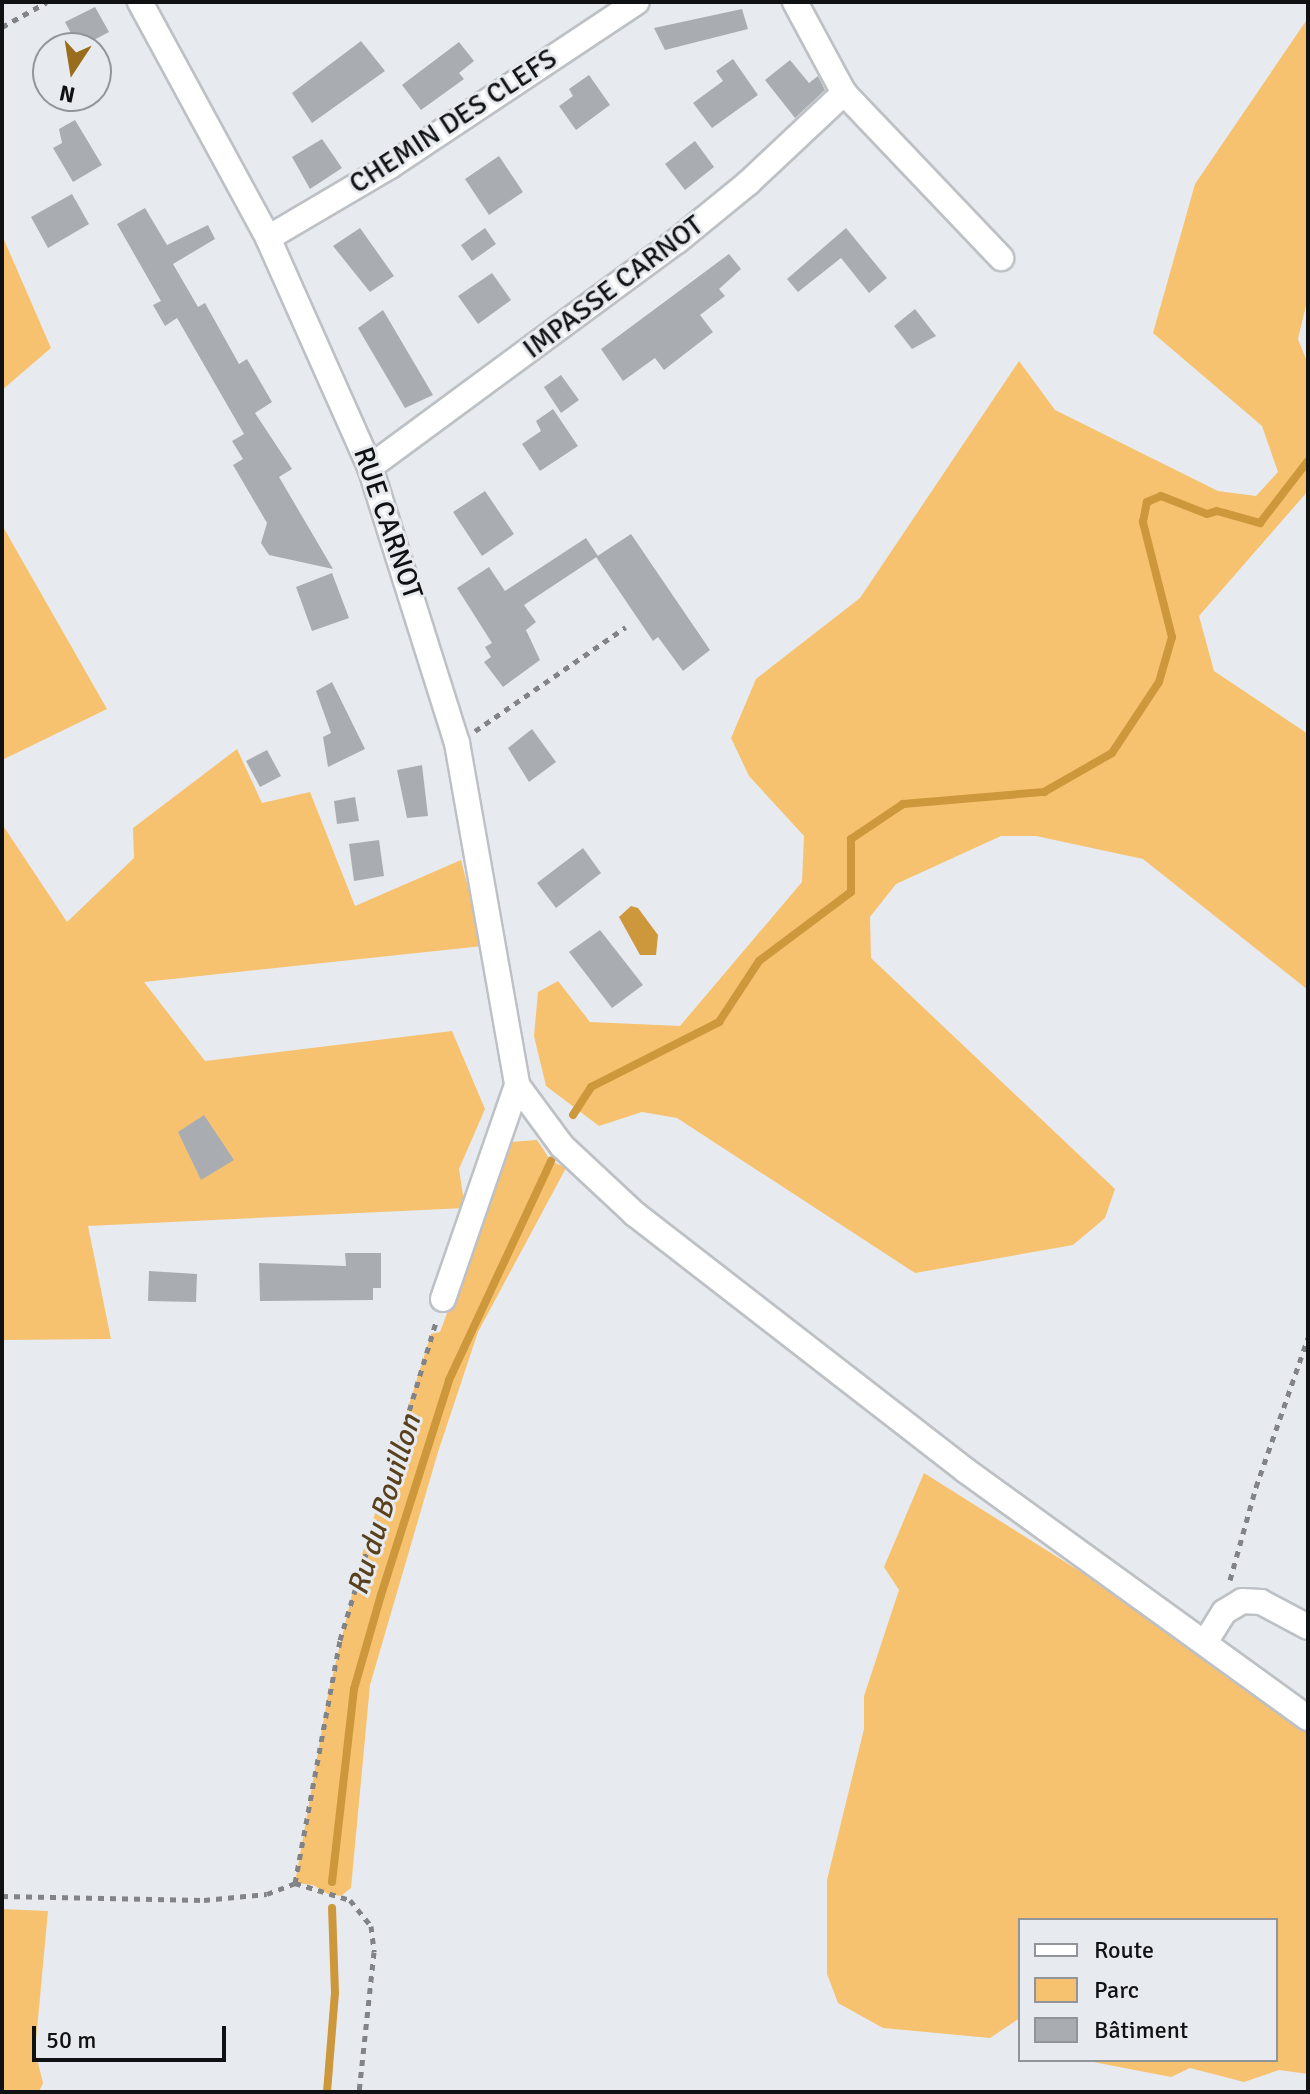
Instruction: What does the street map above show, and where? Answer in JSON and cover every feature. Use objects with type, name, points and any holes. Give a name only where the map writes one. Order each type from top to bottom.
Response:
[{"type":"street","name":"RUE CARNOT","points":[[140,2],[268,238],[370,467],[457,743],[517,1085]]},
{"type":"street","name":"CHEMIN DES CLEFS","points":[[268,238],[390,166],[637,2]]},
{"type":"street","points":[[795,2],[844,93],[1001,258]]},
{"type":"street","name":"IMPASSE CARNOT","points":[[370,467],[677,241],[748,183],[844,93]]},
{"type":"street","points":[[443,1299],[517,1085]]},
{"type":"street","points":[[517,1085],[562,1146],[635,1214],[965,1470],[1206,1641],[1308,1718]]},
{"type":"street","points":[[1206,1641],[1224,1612],[1242,1601],[1261,1602],[1308,1627]]},
{"type":"path","points":[[2,27],[47,2]]},
{"type":"path","points":[[457,743],[626,627]]},
{"type":"path","points":[[295,1883],[328,1695],[360,1561],[443,1299]]},
{"type":"path","points":[[1224,1612],[1245,1521],[1308,1338]]},
{"type":"path","points":[[2,1896],[204,1900],[267,1894],[295,1883],[350,1900],[371,1926],[374,1952],[359,2092]]},
{"type":"green space","points":[[1308,18],[1308,297],[1298,339],[1308,364],[1308,491],[1199,616],[1214,671],[1308,734],[1308,990],[1143,859],[1036,836],[1001,836],[896,884],[870,917],[871,958],[1115,1189],[1105,1218],[1073,1245],[915,1273],[677,1118],[642,1112],[599,1126],[546,1086],[534,1036],[538,992],[558,981],[590,1022],[680,1026],[802,882],[804,836],[749,776],[731,738],[756,679],[860,598],[1019,361],[1055,410],[1218,491],[1256,496],[1278,472],[1262,426],[1153,333],[1195,184]]},
{"type":"green space","points":[[2,235],[51,348],[2,390]]},
{"type":"green space","points":[[2,525],[107,709],[2,760]]},
{"type":"green space","points":[[237,749],[262,803],[310,792],[355,906],[461,860],[483,946],[144,982],[205,1061],[452,1031],[485,1109],[459,1169],[465,1208],[88,1226],[111,1339],[2,1340],[2,824],[67,922],[134,858],[133,828]]},
{"type":"green space","points":[[537,1140],[551,1161],[566,1168],[478,1332],[438,1452],[370,1685],[351,1888],[341,1896],[328,1894],[313,1885],[295,1883],[328,1695],[360,1561],[431,1334],[440,1332],[511,1142]]},
{"type":"green space","points":[[924,1473],[1170,1628],[1308,1732],[1308,2074],[1279,2070],[1244,2082],[1190,2068],[1171,2077],[1093,2062],[1278,2062],[1278,1918],[1018,1918],[1018,2019],[990,2038],[883,2028],[838,2003],[827,1974],[827,1880],[864,1729],[864,1696],[899,1590],[884,1567]]},
{"type":"green space","points":[[2,1909],[48,1911],[35,2051],[43,2083],[39,2092],[2,2092]]},
{"type":"shaded area","points":[[631,906],[638,908],[658,935],[656,955],[640,955],[619,917]]},
{"type":"building","points":[[95,7],[109,32],[70,32],[65,22]]},
{"type":"building","points":[[742,9],[748,29],[665,50],[654,28]]},
{"type":"building","points":[[361,41],[385,71],[312,123],[292,93]]},
{"type":"building","points":[[459,42],[474,61],[459,73],[464,79],[421,110],[402,85]]},
{"type":"building","points":[[733,59],[758,95],[712,128],[693,103],[723,81],[716,71]]},
{"type":"building","points":[[790,60],[809,83],[818,76],[825,90],[795,118],[765,80]]},
{"type":"building","points":[[589,75],[610,105],[576,130],[559,106],[573,96],[569,89]]},
{"type":"building","points":[[75,120],[102,165],[73,182],[53,148],[62,143],[59,129]]},
{"type":"building","points":[[322,139],[342,168],[310,189],[292,157]]},
{"type":"building","points":[[695,141],[714,167],[685,190],[665,164]]},
{"type":"building","points":[[499,156],[523,192],[489,215],[465,179]]},
{"type":"building","points":[[72,194],[89,224],[48,248],[31,217]]},
{"type":"building","points":[[145,208],[167,245],[208,225],[215,239],[173,264],[198,307],[205,303],[239,364],[247,359],[272,402],[255,413],[292,469],[279,477],[333,569],[269,555],[261,543],[267,523],[233,465],[243,459],[232,441],[244,434],[177,318],[165,326],[153,305],[161,301],[117,224]]},
{"type":"building","points":[[360,228],[394,276],[370,292],[333,246]]},
{"type":"building","points":[[485,228],[496,244],[472,261],[461,245]]},
{"type":"building","points":[[846,228],[887,278],[869,293],[841,258],[798,292],[787,279]]},
{"type":"building","points":[[729,254],[741,269],[719,289],[725,296],[700,315],[713,332],[664,370],[655,358],[623,381],[601,349]]},
{"type":"building","points":[[492,273],[511,300],[478,324],[458,296]]},
{"type":"building","points":[[915,309],[936,336],[912,349],[894,326]]},
{"type":"building","points":[[383,310],[433,395],[405,408],[358,328]]},
{"type":"building","points":[[561,375],[579,400],[561,413],[544,387]]},
{"type":"building","points":[[553,409],[578,446],[540,471],[522,444],[541,431],[536,421]]},
{"type":"building","points":[[485,491],[514,534],[482,556],[453,512]]},
{"type":"building","points":[[631,534],[710,650],[683,671],[658,637],[653,641],[596,557]]},
{"type":"building","points":[[586,538],[598,556],[524,605],[536,622],[526,630],[540,660],[503,687],[484,662],[491,657],[485,647],[492,643],[457,588],[489,567],[505,591]]},
{"type":"building","points":[[332,573],[349,618],[312,631],[296,587]]},
{"type":"building","points":[[332,682],[365,749],[328,767],[323,737],[331,733],[316,691]]},
{"type":"building","points":[[532,729],[556,762],[529,782],[508,748]]},
{"type":"building","points":[[267,750],[281,776],[260,787],[246,761]]},
{"type":"building","points":[[422,765],[428,816],[407,818],[397,770]]},
{"type":"building","points":[[355,797],[359,821],[337,824],[334,801]]},
{"type":"building","points":[[379,840],[384,876],[354,881],[349,844]]},
{"type":"building","points":[[583,848],[601,873],[556,908],[537,883]]},
{"type":"building","points":[[600,930],[643,985],[612,1008],[569,952]]},
{"type":"building","points":[[204,1115],[234,1160],[201,1180],[178,1132]]},
{"type":"building","points":[[345,1253],[381,1253],[381,1288],[373,1288],[373,1300],[260,1301],[259,1263],[346,1266]]},
{"type":"building","points":[[149,1271],[197,1274],[196,1302],[148,1301]]},
{"type":"waterway","name":"Ru du Bouillon","points":[[573,1115],[591,1087],[719,1022],[759,961],[851,892],[851,839],[903,804],[1044,792],[1112,753],[1159,682],[1172,637],[1143,522],[1147,502],[1161,496],[1207,514],[1217,511],[1260,523],[1308,461]]},
{"type":"waterway","name":"Ru du Bouillon","points":[[332,1882],[354,1689],[381,1595],[449,1380],[551,1161]]},
{"type":"waterway","name":"Ru du Bouillon","points":[[327,2092],[335,1993],[332,1908]]}]
